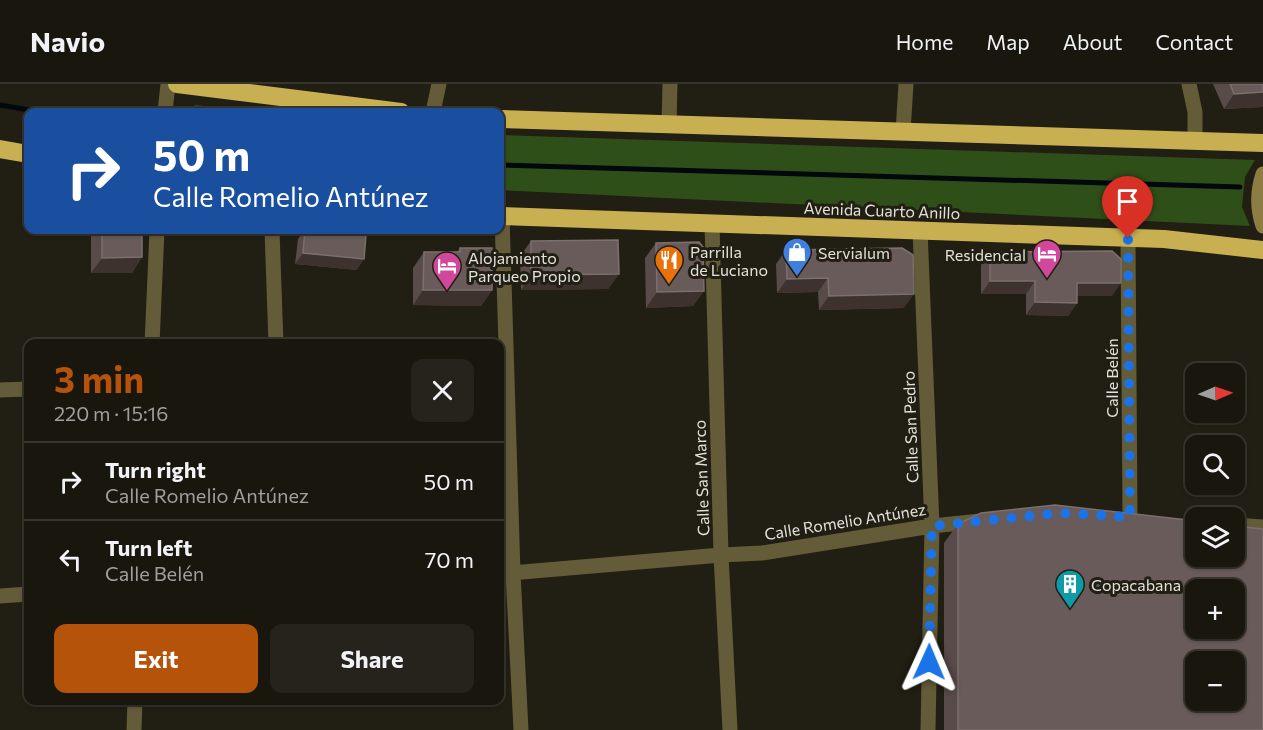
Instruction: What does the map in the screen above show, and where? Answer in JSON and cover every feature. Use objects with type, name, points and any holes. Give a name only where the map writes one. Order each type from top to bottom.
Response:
[{"type":"highway","points":[[177,84],[371,108]]},
{"type":"highway","points":[[504,119],[1263,142]]},
{"type":"highway","points":[[0,149],[24,153]]},
{"type":"highway","name":"Avenida Cuarto Anillo","points":[[504,216],[1128,238],[1193,241],[1263,250]]},
{"type":"main road","points":[[1263,174],[1258,199],[1263,226]]},
{"type":"street","points":[[165,108],[168,84]]},
{"type":"street","points":[[434,108],[439,84]]},
{"type":"street","points":[[669,125],[670,84]]},
{"type":"street","points":[[903,132],[906,84]]},
{"type":"street","points":[[1189,84],[1195,112],[1195,140]]},
{"type":"street","name":"Calle San Marco","points":[[712,224],[721,555],[730,730]]},
{"type":"street","name":"Calle San Pedro","points":[[920,230],[932,526],[928,730]]},
{"type":"street","points":[[152,339],[157,234]]},
{"type":"street","points":[[272,234],[276,339]]},
{"type":"street","points":[[501,234],[503,339]]},
{"type":"street","name":"Calle Belén","points":[[1128,238],[1130,517]]},
{"type":"street","points":[[0,390],[24,389]]},
{"type":"street","points":[[504,430],[506,573],[521,730]]},
{"type":"street","name":"Calle Romelio Antúnez","points":[[506,573],[762,553],[932,526],[990,520]]},
{"type":"street","points":[[1245,526],[1263,527]]},
{"type":"street","points":[[0,596],[24,594]]},
{"type":"street","points":[[134,730],[135,705]]},
{"type":"green space","points":[[196,105],[220,108],[189,108]]},
{"type":"green space","points":[[504,135],[1255,160],[1245,177],[1242,207],[1250,226],[504,190]]},
{"type":"building","points":[[1230,84],[1263,84],[1263,92],[1234,94]]},
{"type":"building","points":[[102,234],[142,234],[142,257],[102,258]]},
{"type":"building","points":[[305,234],[366,235],[364,259],[303,253]]},
{"type":"building","points":[[618,240],[619,274],[531,275],[531,241]]},
{"type":"building","points":[[699,242],[703,247],[704,291],[657,292],[656,243]]},
{"type":"building","points":[[460,248],[492,248],[492,290],[423,290],[424,252],[460,252]]},
{"type":"building","points":[[902,248],[913,255],[914,294],[829,296],[828,278],[787,279],[786,250]]},
{"type":"building","points":[[1112,251],[1121,259],[1121,283],[1077,283],[1077,303],[1035,302],[1035,281],[990,281],[990,252]]},
{"type":"building","name":"Copacabana","points":[[1055,505],[1185,520],[1185,567],[1245,567],[1245,527],[1263,529],[1263,730],[958,730],[958,524],[981,513]]},
{"type":"waterway","points":[[0,105],[24,109]]},
{"type":"waterway","points":[[504,165],[1240,187]]},
{"type":"place","name":"Servialum","points":[[797,278]]},
{"type":"place","name":"Residencial","points":[[1047,280]]},
{"type":"place","name":"Parrilla de Luciano","points":[[669,286]]},
{"type":"place","name":"Alojamiento Parqueo Propio","points":[[447,292]]},
{"type":"place","name":"Copacabana","points":[[1070,610]]},
{"type":"route","points":[[929,662],[932,526],[1060,513],[1130,517],[1128,238]]}]
